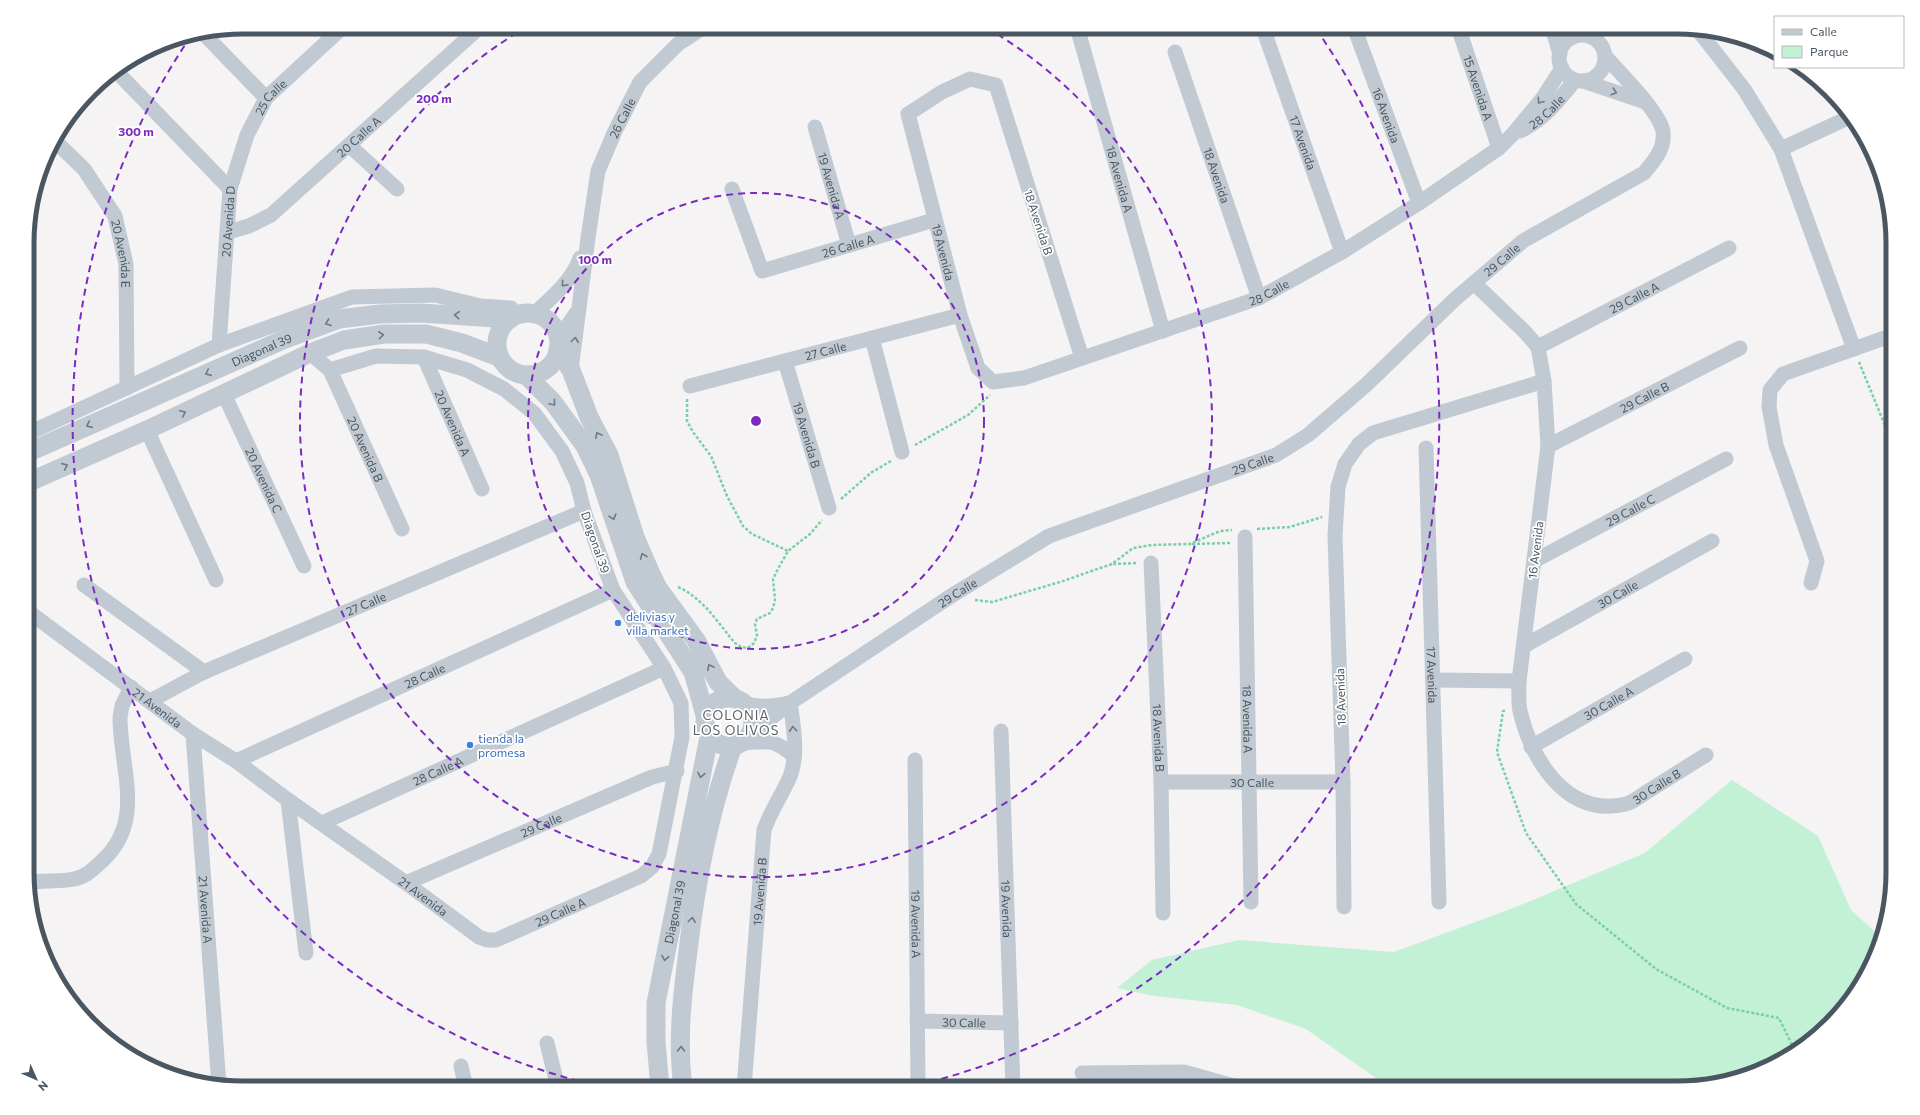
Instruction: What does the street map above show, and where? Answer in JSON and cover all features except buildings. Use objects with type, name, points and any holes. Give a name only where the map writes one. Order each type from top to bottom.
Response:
[{"type":"street","name":"25 Calle","points":[[230,189],[247,135],[266,98],[324,34]]},
{"type":"street","name":"20 Calle A","points":[[228,232],[249,226],[271,215],[350,146],[472,34]]},
{"type":"street","name":"26 Calle","points":[[571,370],[598,171],[615,131],[640,82],[678,44],[693,34]]},
{"type":"street","name":"18 Avenida A","points":[[1079,34],[1163,331]]},
{"type":"street","name":"17 Avenida","points":[[1265,34],[1342,252]]},
{"type":"street","name":"16 Avenida","points":[[1357,34],[1419,203]]},
{"type":"street","name":"15 Avenida A","points":[[1460,34],[1499,148]]},
{"type":"street","points":[[1554,34],[1561,61],[1569,77],[1645,102]]},
{"type":"street","points":[[1561,61],[1563,46],[1570,39],[1580,34]]},
{"type":"street","points":[[1588,34],[1600,43],[1605,56],[1645,102]]},
{"type":"street","points":[[1703,36],[1744,89],[1781,150],[1854,349]]},
{"type":"street","points":[[207,37],[266,98]]},
{"type":"street","name":"18 Avenida","points":[[1175,52],[1259,298]]},
{"type":"street","points":[[1579,81],[1593,78],[1601,72],[1604,66],[1605,56]]},
{"type":"street","name":"28 Calle","points":[[993,382],[1024,378],[1259,298],[1342,252],[1419,203],[1499,148],[1512,136],[1542,98],[1561,61]]},
{"type":"street","name":"20 Avenida D","points":[[119,75],[230,189],[219,345]]},
{"type":"street","name":"18 Avenida B","points":[[908,114],[942,92],[970,79],[996,85],[1082,358]]},
{"type":"street","name":"28 Calle","points":[[1512,136],[1532,125],[1550,110],[1579,81]]},
{"type":"street","name":"29 Calle","points":[[741,742],[790,703],[950,596],[1049,536],[1276,455],[1308,435],[1367,384],[1474,282],[1523,241],[1644,173],[1657,158],[1662,146],[1663,133],[1661,123],[1645,102]]},
{"type":"street","name":"19 Avenida","points":[[908,114],[934,220],[960,315],[978,368],[993,382]]},
{"type":"street","points":[[1781,150],[1845,119]]},
{"type":"street","name":"19 Avenida A","points":[[815,127],[849,245]]},
{"type":"street","name":"20 Avenida E","points":[[59,144],[84,169],[115,216],[126,264],[128,388]]},
{"type":"street","points":[[350,146],[397,189]]},
{"type":"street","name":"26 Calle A","points":[[732,188],[762,271],[934,220]]},
{"type":"street","name":"26 Calle","points":[[520,316],[556,293],[576,271],[588,238]]},
{"type":"street","name":"29 Calle A","points":[[1538,347],[1728,248]]},
{"type":"street","points":[[1474,282],[1525,332],[1538,347]]},
{"type":"street","points":[[34,431],[219,345],[352,297],[435,295],[481,306],[511,308],[520,316],[550,323],[558,344],[571,370],[589,418],[610,455],[635,537],[650,574],[658,588],[696,640],[718,682],[739,700],[752,714],[753,722],[741,742]]},
{"type":"street","name":"26 Calle","points":[[558,344],[578,310]]},
{"type":"street","name":"Diagonal 39","points":[[34,450],[285,339],[339,319],[380,314],[421,312],[520,316]]},
{"type":"street","name":"27 Calle","points":[[690,386],[960,315]]},
{"type":"street","points":[[520,316],[502,327],[498,336],[497,347],[499,357],[506,366],[515,373],[526,375],[537,374],[546,369],[554,360],[558,344]]},
{"type":"street","name":"Diagonal 39","points":[[34,480],[147,430],[310,353],[344,340],[384,334],[426,334],[462,343],[499,357]]},
{"type":"street","points":[[1811,583],[1817,561],[1776,445],[1769,407],[1770,390],[1783,374],[1886,336]]},
{"type":"street","points":[[872,338],[902,452]]},
{"type":"street","name":"16 Avenida","points":[[1538,347],[1544,381],[1548,446],[1519,680],[1520,709],[1531,747],[1547,772],[1560,787],[1578,798],[1602,807]]},
{"type":"street","name":"29 Calle B","points":[[1548,446],[1740,348]]},
{"type":"street","points":[[310,353],[330,370]]},
{"type":"street","name":"Diagonal 39","points":[[330,370],[376,356],[424,357],[467,370],[504,388],[534,413],[562,451],[577,483],[584,511],[612,590],[664,668],[681,703],[682,737],[677,771],[659,854],[652,867],[641,876]]},
{"type":"street","name":"20 Avenida A","points":[[424,357],[482,489]]},
{"type":"street","name":"19 Avenida B","points":[[785,361],[829,508]]},
{"type":"street","name":"20 Avenida B","points":[[330,370],[402,528]]},
{"type":"street","name":"Diagonal 39","points":[[526,375],[553,402],[585,446],[599,475],[620,544],[635,582],[693,672],[705,715]]},
{"type":"street","name":"18 Avenida","points":[[1344,907],[1343,782],[1335,536],[1338,487],[1345,464],[1359,444],[1373,433],[1544,381]]},
{"type":"street","name":"20 Avenida C","points":[[224,394],[304,566]]},
{"type":"street","points":[[147,430],[216,580]]},
{"type":"street","name":"17 Avenida","points":[[1426,448],[1439,902]]},
{"type":"street","name":"29 Calle C","points":[[1534,561],[1726,459]]},
{"type":"street","name":"27 Calle","points":[[150,701],[204,672],[584,511]]},
{"type":"street","name":"18 Avenida A","points":[[1245,540],[1251,902]]},
{"type":"street","name":"30 Calle","points":[[1524,646],[1712,541]]},
{"type":"street","name":"18 Avenida B","points":[[1151,562],[1161,782],[1163,913]]},
{"type":"street","points":[[84,585],[204,672]]},
{"type":"street","name":"28 Calle","points":[[236,761],[612,590]]},
{"type":"street","name":"21 Avenida","points":[[34,616],[193,734],[236,761],[288,800],[406,882],[479,936]]},
{"type":"street","name":"30 Calle A","points":[[1531,747],[1685,659]]},
{"type":"street","name":"28 Calle A","points":[[322,823],[664,668]]},
{"type":"street","points":[[1433,680],[1519,680]]},
{"type":"street","points":[[34,882],[67,880],[81,877],[110,854],[122,836],[128,811],[120,717],[122,706],[131,687]]},
{"type":"street","points":[[739,700],[724,698],[716,701],[709,707],[705,715],[704,723],[709,737],[720,745],[741,742],[775,742],[794,756]]},
{"type":"street","name":"29 Calle","points":[[739,700],[756,707],[777,706],[790,703]]},
{"type":"street","name":"19 Avenida B","points":[[745,1081],[764,830],[772,810],[791,775],[794,744],[790,703]]},
{"type":"street","name":"19 Avenida","points":[[1001,731],[1013,1081]]},
{"type":"street","name":"21 Avenida A","points":[[193,734],[219,1079]]},
{"type":"street","name":"Diagonal 39","points":[[659,1081],[656,1042],[656,1003],[709,737]]},
{"type":"street","name":"Diagonal 39","points":[[682,1081],[681,1008],[695,896],[721,777],[741,742]]},
{"type":"street","name":"30 Calle B","points":[[1602,807],[1628,803],[1706,754]]},
{"type":"street","name":"19 Avenida A","points":[[915,760],[918,1081]]},
{"type":"street","name":"29 Calle","points":[[406,882],[652,777],[677,771]]},
{"type":"street","name":"30 Calle","points":[[1161,782],[1343,782]]},
{"type":"street","points":[[288,800],[306,953]]},
{"type":"street","name":"29 Calle A","points":[[479,936],[487,940],[496,940],[641,876]]},
{"type":"street","name":"30 Calle","points":[[917,1022],[1011,1023]]},
{"type":"street","points":[[547,1043],[556,1081]]},
{"type":"street","points":[[462,1066],[465,1081]]},
{"type":"street","points":[[1082,1073],[1111,1081],[1184,1072],[1216,1081]]},
{"type":"path","points":[[1854,349],[1886,430]]},
{"type":"path","points":[[675,585],[687,591],[705,606],[735,643],[741,647],[748,648],[754,643],[757,636],[755,624],[758,619],[770,613],[773,608],[775,600],[773,579],[788,551],[810,534],[829,508],[872,472],[902,452],[931,438],[968,415],[988,397],[993,382]]},
{"type":"path","points":[[690,386],[687,397],[687,421],[693,432],[711,456],[727,496],[743,526],[752,534],[788,551]]},
{"type":"path","points":[[1190,544],[1245,540]]},
{"type":"path","points":[[1112,564],[1151,562]]},
{"type":"path","points":[[1503,711],[1497,752],[1526,833],[1576,904],[1656,969],[1727,1008],[1778,1018],[1793,1046]]},
{"type":"green space","points":[[1732,780],[1818,836],[1851,910],[1877,933],[1870,952],[1851,988],[1825,1020],[1793,1046],[1757,1065],[1717,1077],[1690,1081],[1380,1081],[1306,1029],[1237,1005],[1154,996],[1117,988],[1152,960],[1239,940],[1394,952],[1516,907],[1645,853]]},
{"type":"place","name":"delivias y villa market","points":[[618,623]]},
{"type":"place","name":"tienda la promesa","points":[[470,745]]},
{"type":"district","name":"COLONIA LOS OLIVOS","points":[[736,722]]}]
